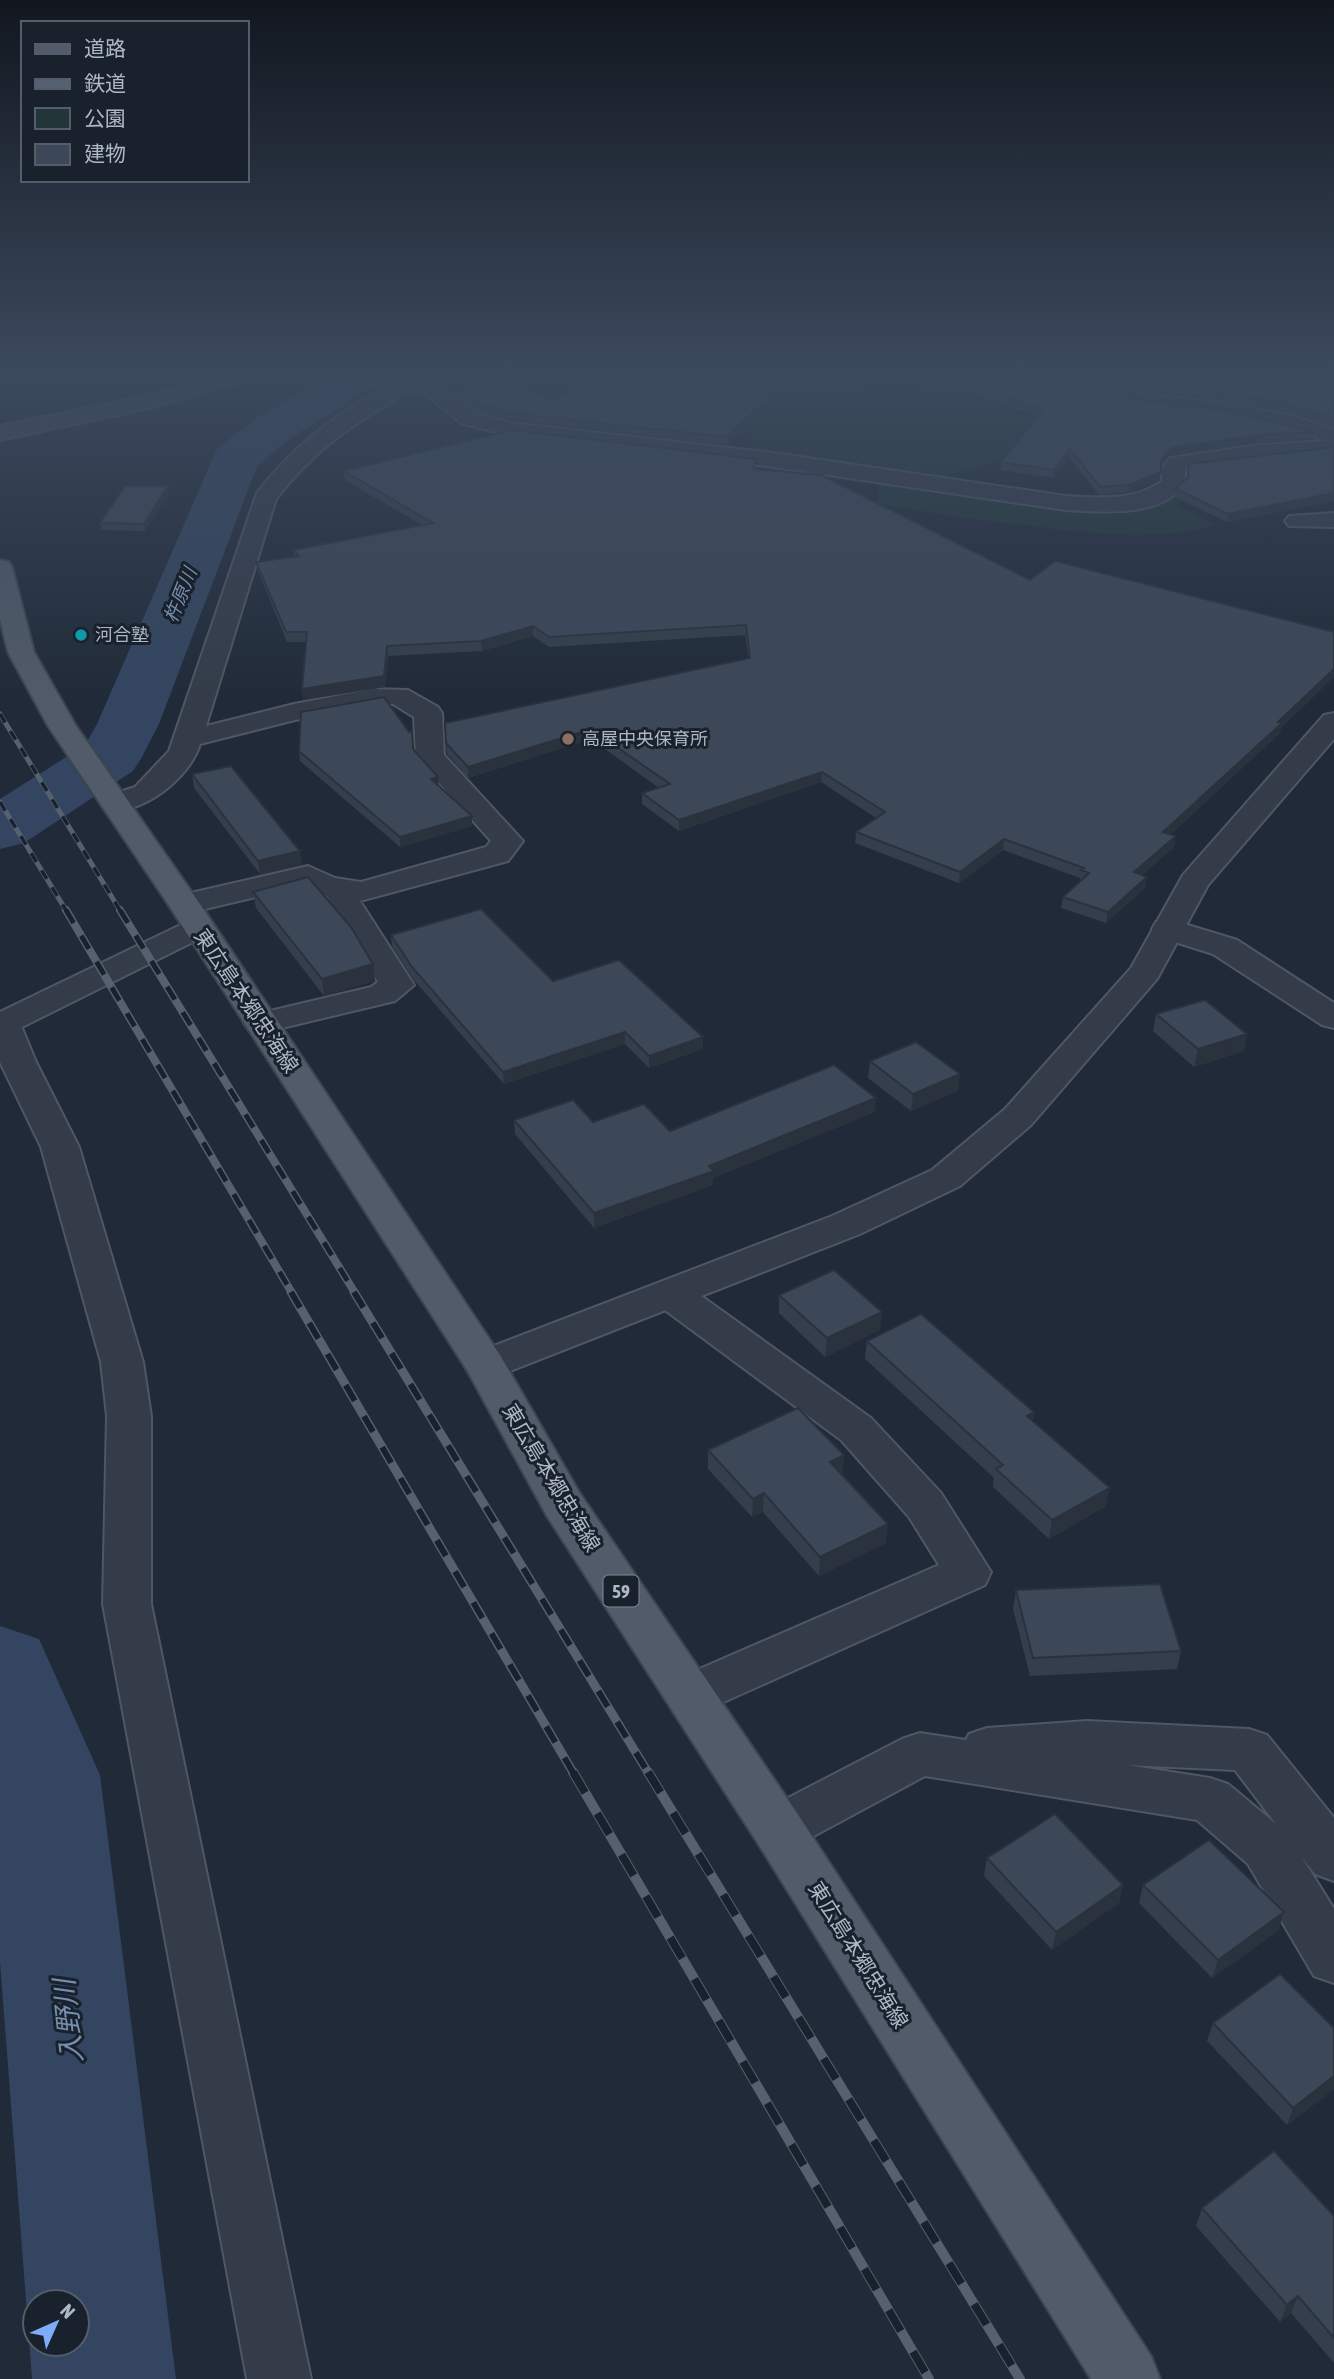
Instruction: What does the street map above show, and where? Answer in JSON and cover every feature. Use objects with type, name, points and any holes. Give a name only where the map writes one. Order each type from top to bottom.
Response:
[{"type":"main road","name":"東広島本郷忠海線","points":[[0,567],[21,652],[62,726],[485,1365],[563,1504],[778,1829],[1128,2379]]},
{"type":"street","points":[[115,803],[146,793],[183,754],[265,498],[279,480]]},
{"type":"street","points":[[910,480],[1066,503],[1105,505],[1154,498],[1174,483],[1174,480]]},
{"type":"street","points":[[1297,520],[1334,520]]},
{"type":"street","points":[[188,739],[294,712],[373,697],[398,696],[428,713],[430,757],[508,841],[497,854],[362,892],[326,886],[308,874],[190,916],[3,1024],[18,1062],[60,1147],[122,1362],[129,1416],[127,1604],[279,2379]]},
{"type":"street","points":[[485,1365],[672,1295],[846,1225],[946,1178],[1018,1117],[1145,972],[1194,882],[1334,721]]},
{"type":"street","points":[[261,1023],[383,994],[397,985],[342,898],[344,889]]},
{"type":"street","points":[[1168,929],[1225,947],[1334,1018]]},
{"type":"street","points":[[672,1295],[856,1429],[925,1505],[968,1572],[690,1695]]},
{"type":"street","points":[[778,1829],[920,1754],[1084,1761],[1249,1750],[1334,1858]]},
{"type":"street","points":[[1084,1761],[1210,1800],[1267,1849],[1334,1958]]},
{"type":"green space","points":[[879,480],[1100,509],[1168,480],[1193,480],[1177,505],[1215,525],[1171,533],[1128,535],[958,517],[877,503]]},
{"type":"building","points":[[359,480],[831,480],[1030,580],[1055,561],[1334,632],[1334,669],[1278,722],[1282,723],[1163,832],[1176,836],[1134,872],[1147,877],[1108,912],[1063,897],[1089,873],[1081,870],[1084,868],[1004,839],[960,872],[856,832],[885,812],[822,772],[679,820],[642,793],[670,784],[591,729],[468,767],[446,743],[445,723],[750,658],[746,625],[549,637],[533,626],[481,641],[387,646],[384,676],[302,689],[307,632],[286,632],[256,562],[299,556],[293,550],[433,523]]},
{"type":"building","points":[[1094,480],[1141,480],[1129,485],[1100,487]]},
{"type":"building","points":[[1185,480],[1334,480],[1334,493],[1228,514],[1176,489]]},
{"type":"building","points":[[125,486],[168,486],[144,524],[100,523]]},
{"type":"building","points":[[384,697],[409,732],[412,731],[413,749],[438,777],[431,779],[472,816],[400,837],[299,751],[301,712]]},
{"type":"building","points":[[231,766],[300,851],[258,861],[192,774]]},
{"type":"building","points":[[308,877],[351,927],[373,964],[322,979],[253,892]]},
{"type":"building","points":[[481,909],[553,981],[619,960],[703,1037],[649,1056],[625,1032],[503,1072],[412,967],[391,935]]},
{"type":"building","points":[[1205,1000],[1247,1034],[1198,1049],[1156,1014]]},
{"type":"building","points":[[916,1042],[960,1074],[913,1094],[870,1061]]},
{"type":"building","points":[[834,1065],[876,1098],[709,1166],[714,1171],[594,1213],[514,1120],[573,1100],[593,1122],[644,1104],[670,1131]]},
{"type":"building","points":[[834,1270],[882,1312],[827,1338],[779,1295]]},
{"type":"building","points":[[921,1314],[1034,1412],[1027,1416],[1110,1488],[1052,1520],[996,1469],[1003,1465],[867,1341]]},
{"type":"building","points":[[798,1408],[844,1455],[830,1462],[888,1524],[820,1557],[764,1493],[753,1499],[708,1450]]},
{"type":"building","points":[[1160,1584],[1181,1651],[1033,1658],[1016,1590]]},
{"type":"building","points":[[1055,1814],[1123,1885],[1056,1932],[987,1858]]},
{"type":"building","points":[[1209,1840],[1284,1912],[1218,1960],[1143,1885]]},
{"type":"building","points":[[1280,1974],[1334,2028],[1334,2076],[1293,2108],[1213,2023]]},
{"type":"building","points":[[1274,2151],[1334,2216],[1334,2338],[1298,2296],[1287,2305],[1202,2208]]},
{"type":"waterway","name":"杵原川","points":[[0,829],[110,757],[128,724],[227,480]]},
{"type":"waterway","name":"入野川","points":[[0,1670],[43,1775],[104,2379]]},
{"type":"railway","points":[[0,714],[121,912]]},
{"type":"railway","points":[[0,802],[67,912]]},
{"type":"railway","points":[[66,910],[292,1293]]},
{"type":"railway","points":[[120,910],[355,1293]]},
{"type":"railway","points":[[291,1292],[574,1774]]},
{"type":"railway","points":[[354,1292],[649,1774]]},
{"type":"railway","points":[[573,1772],[929,2379]]},
{"type":"railway","points":[[648,1772],[1020,2379]]},
{"type":"place","name":"河合塾","points":[[81,635]]},
{"type":"place","name":"高屋中央保育所","points":[[568,739]]}]
